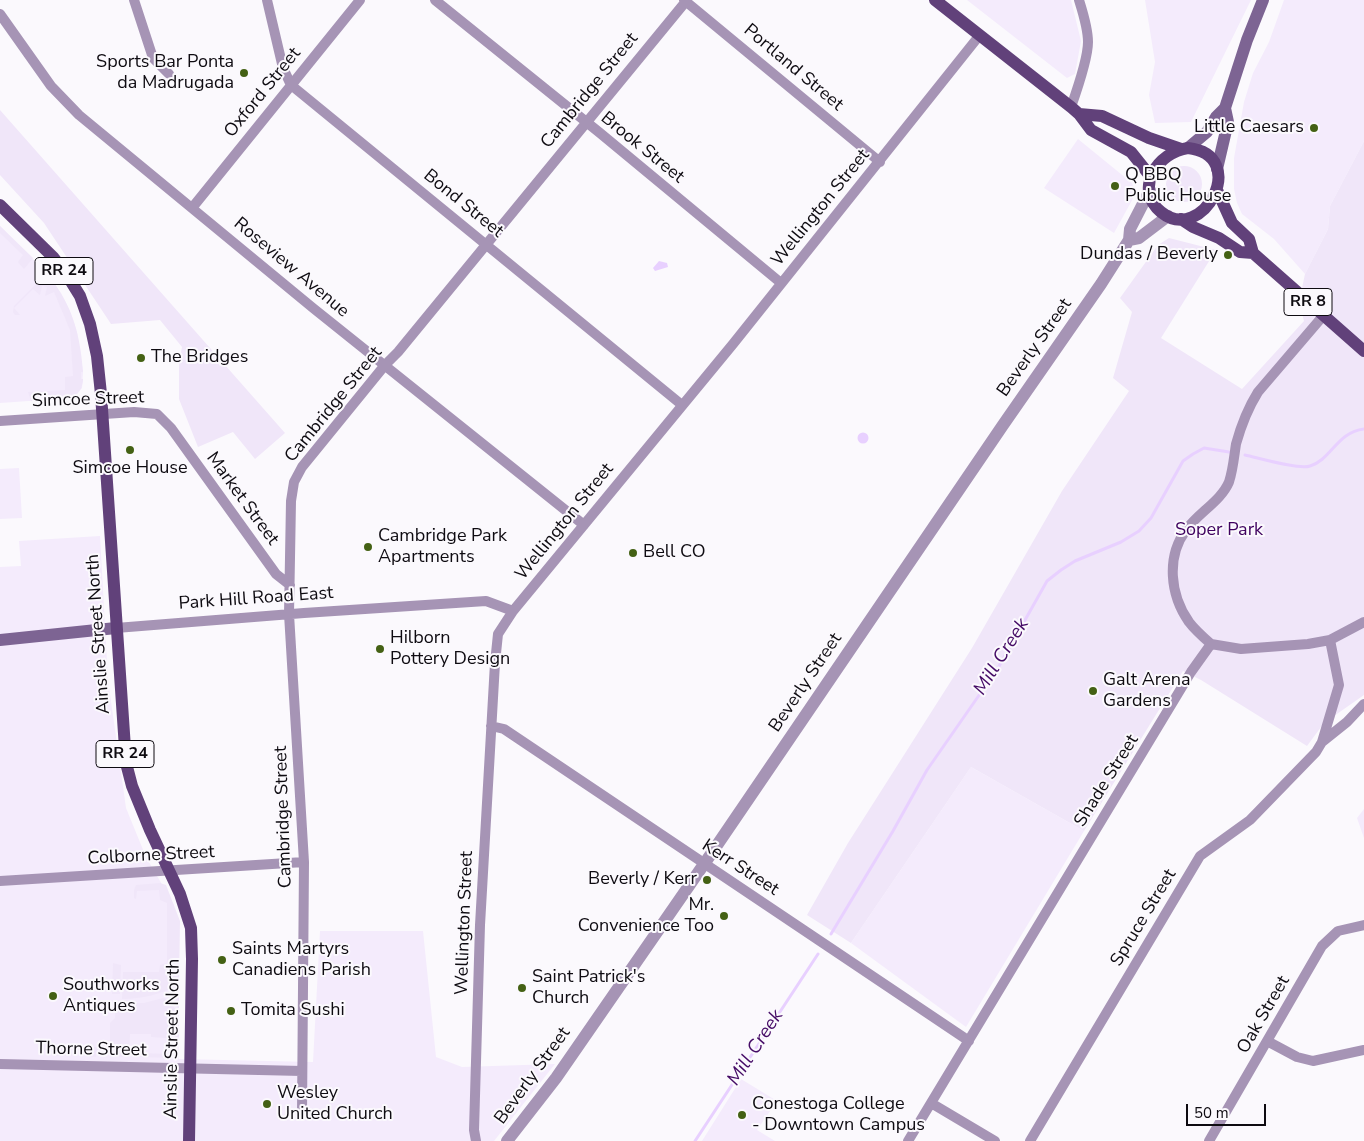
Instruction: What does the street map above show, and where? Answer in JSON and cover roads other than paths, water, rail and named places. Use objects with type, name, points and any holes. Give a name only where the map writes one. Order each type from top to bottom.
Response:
[{"type":"main road","points":[[935,0],[1075,110],[1091,130],[1131,152],[1151,177]]},
{"type":"main road","points":[[1184,148],[1207,132],[1225,108],[1247,40],[1263,0]]},
{"type":"main road","points":[[1217,169],[1206,154],[1194,148],[1174,150],[1162,158],[1151,177],[1150,190],[1154,203],[1162,213],[1174,217],[1188,218],[1200,212],[1210,202],[1217,190],[1217,169],[1228,122],[1225,108]]},
{"type":"main road","points":[[1075,110],[1102,116],[1149,138],[1184,148]]},
{"type":"main road","name":"RR 8","points":[[1217,190],[1232,223],[1249,239],[1252,253]]},
{"type":"main road","name":"Ainslie Street North","points":[[0,205],[53,257],[67,275],[80,296],[90,324],[97,356],[126,763],[132,786],[180,894],[191,928],[189,1141]]},
{"type":"main road","name":"RR 8","points":[[1174,217],[1219,238],[1240,252],[1252,253],[1364,351]]},
{"type":"main road","name":"Park Hill Road East","points":[[0,640],[116,628]]},
{"type":"street","points":[[134,0],[153,58],[169,74]]},
{"type":"street","name":"Bond Street","points":[[267,0],[283,68],[291,85],[682,405]]},
{"type":"street","name":"Oxford Street","points":[[192,208],[360,0]]},
{"type":"street","name":"Brook Street","points":[[435,0],[780,283]]},
{"type":"street","name":"Cambridge Street","points":[[302,1113],[304,862],[289,614],[294,482],[302,466],[385,365],[398,352],[686,0]]},
{"type":"street","name":"Portland Street","points":[[686,0],[880,162]]},
{"type":"street","points":[[1075,110],[1088,43],[1085,21],[1079,0]]},
{"type":"street","name":"Roseview Avenue","points":[[0,14],[51,86],[67,104],[313,308],[584,525]]},
{"type":"street","name":"Wellington Street","points":[[476,1141],[474,1130],[480,935],[496,641],[500,629],[880,162],[979,36]]},
{"type":"street","name":"Beverly Street","points":[[507,1141],[556,1078],[1101,284],[1129,240],[1130,229],[1150,190]]},
{"type":"street","points":[[1129,240],[1139,238],[1174,217]]},
{"type":"street","points":[[1323,316],[1258,392],[1250,404],[1237,442],[1228,483],[1219,496],[1185,530],[1175,552],[1172,564],[1172,579],[1177,599],[1188,621],[1210,644],[1241,649],[1330,640],[1364,622]]},
{"type":"street","name":"Simcoe Street","points":[[0,421],[134,412],[157,414],[171,428]]},
{"type":"street","name":"Market Street","points":[[171,428],[276,574],[290,585]]},
{"type":"street","name":"Park Hill Road East","points":[[116,628],[486,601],[513,611]]},
{"type":"street","name":"Spruce Street","points":[[1030,1141],[1200,856],[1250,820],[1316,752],[1322,742],[1339,685],[1330,640]]},
{"type":"street","name":"Shade Street","points":[[908,1141],[1190,672],[1210,644]]},
{"type":"street","name":"Spruce Street","points":[[1322,742],[1347,722],[1364,704]]},
{"type":"street","name":"Kerr Street","points":[[491,726],[504,729],[969,1041]]},
{"type":"street","name":"Colborne Street","points":[[0,882],[304,862]]},
{"type":"street","name":"Oak Street","points":[[1209,1141],[1322,946],[1338,931],[1364,925]]},
{"type":"street","points":[[1268,1041],[1298,1057],[1313,1061],[1364,1050]]},
{"type":"street","name":"Thorne Street","points":[[0,1064],[302,1071]]},
{"type":"street","points":[[930,1103],[995,1141]]},
{"type":"waterway","name":"Mill Creek","points":[[1245,455],[1288,465],[1310,466],[1324,458],[1347,435],[1364,429]]},
{"type":"waterway","name":"Mill Creek","points":[[831,934],[927,770],[998,668],[1047,581],[1075,561],[1121,542],[1139,531],[1151,518],[1183,461],[1204,448],[1229,452]]},
{"type":"waterway","name":"Mill Creek","points":[[695,1141],[818,954]]},
{"type":"place","name":"Sports Bar Ponta da Madrugada","points":[[244,73]]},
{"type":"place","name":"Little Caesars","points":[[1314,128]]},
{"type":"place","name":"Q BBQ Public House","points":[[1115,186]]},
{"type":"place","name":"Dundas / Beverly","points":[[1228,255]]},
{"type":"place","name":"The Bridges","points":[[141,358]]},
{"type":"place","name":"Simcoe House","points":[[130,450]]},
{"type":"place","name":"Cambridge Park Apartments","points":[[368,547]]},
{"type":"place","name":"Bell CO","points":[[633,553]]},
{"type":"place","name":"Hilborn Pottery Design","points":[[380,649]]},
{"type":"place","name":"Galt Arena Gardens","points":[[1093,691]]},
{"type":"place","name":"Beverly / Kerr","points":[[707,880]]},
{"type":"place","name":"Mr. Convenience Too","points":[[724,916]]},
{"type":"place","name":"Saints Martyrs Canadiens Parish","points":[[222,960]]},
{"type":"place","name":"Saint Patrick's Church","points":[[522,988]]},
{"type":"place","name":"Southworks Antiques","points":[[53,996]]},
{"type":"place","name":"Tomita Sushi","points":[[231,1011]]},
{"type":"place","name":"Wesley United Church","points":[[267,1104]]},
{"type":"place","name":"Conestoga College - Downtown Campus","points":[[742,1115]]},
{"type":"park label","name":"Soper Park","points":[[1219,531]]}]
